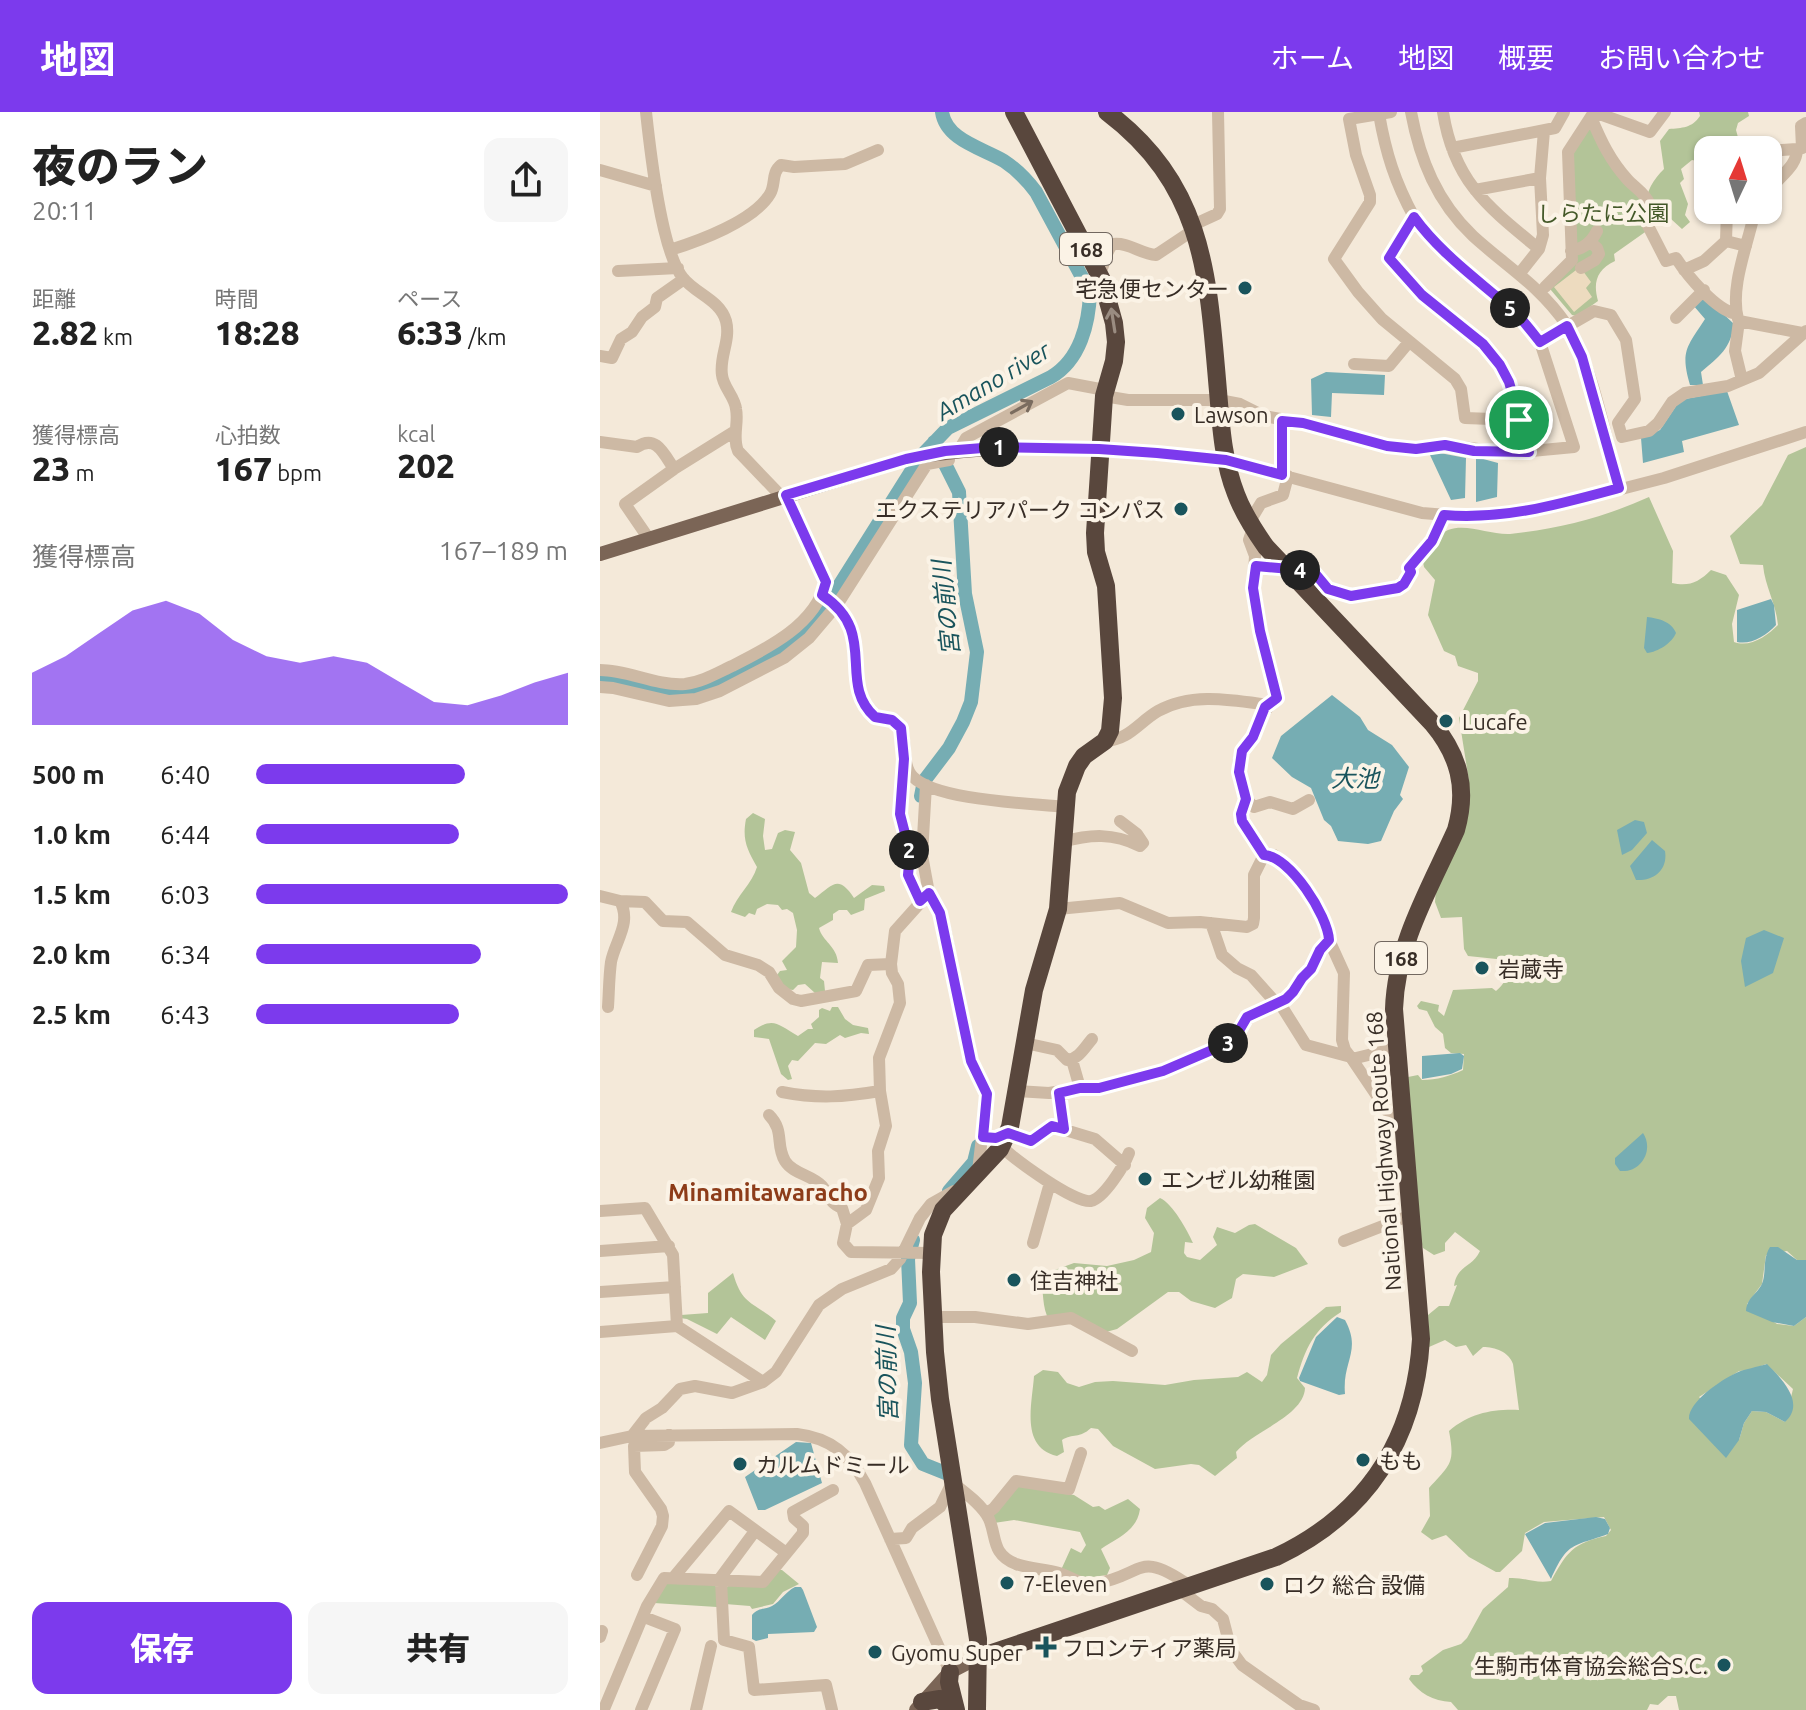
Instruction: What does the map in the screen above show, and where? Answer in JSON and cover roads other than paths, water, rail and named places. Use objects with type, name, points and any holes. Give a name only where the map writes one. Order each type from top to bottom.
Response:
[{"type":"highway","name":"168","points":[[1014,112],[1099,275],[1110,304],[1116,342],[1114,361],[1104,393],[1096,552],[1106,586],[1113,698],[1110,731],[1105,741]]},
{"type":"highway","name":"National Highway Route 168","points":[[977,1658],[1276,1557],[1320,1532],[1362,1496],[1395,1446],[1415,1395],[1419,1365],[1420,1324],[1394,1009],[1399,964],[1406,940],[1456,830],[1462,802],[1460,772],[1447,740],[1285,568],[1251,526],[1235,493],[1226,460],[1205,270],[1194,227],[1164,169],[1136,137],[1107,112]]},
{"type":"highway","points":[[977,1710],[978,1639],[940,1399],[928,1221],[973,1178],[1005,1140],[1017,1091],[1034,990],[1058,909],[1065,807],[1077,766],[1084,756],[1105,741]]},
{"type":"highway","points":[[967,1710],[967,1683],[977,1658]]},
{"type":"highway","points":[[950,1672],[954,1710]]},
{"type":"highway","points":[[919,1706],[940,1699],[954,1710]]},
{"type":"main road","points":[[600,554],[906,459],[995,447],[1099,449],[1226,460]]},
{"type":"main road","points":[[919,1706],[950,1672],[977,1658]]},
{"type":"street","points":[[600,670],[669,683],[698,681],[764,651],[783,638],[802,621],[822,595],[826,582],[783,496],[738,451],[735,444],[736,404],[722,375],[728,337],[725,316],[681,273],[670,250],[656,186],[646,112]]},
{"type":"street","points":[[1411,112],[1421,156],[1441,198],[1474,237],[1540,292],[1567,326],[1582,357],[1619,488]]},
{"type":"street","points":[[1443,112],[1456,163],[1489,207],[1539,249]]},
{"type":"street","points":[[1452,148],[1555,128],[1564,112]]},
{"type":"street","points":[[1593,114],[1615,115],[1650,132],[1665,112]]},
{"type":"street","points":[[600,687],[669,701],[708,696],[784,658],[809,638],[837,605],[927,464],[950,454],[966,438],[1068,383],[1128,400],[1219,400],[1240,404],[1264,416],[1303,423],[1387,446],[1416,449],[1445,445],[1474,451],[1529,452],[1574,447],[1540,342],[1514,311],[1452,261],[1414,217],[1387,157],[1383,113],[1349,119],[1370,202],[1334,259],[1382,319],[1455,379],[1461,389],[1465,418],[1519,420]]},
{"type":"street","points":[[1099,275],[1113,244],[1156,255],[1217,214],[1220,209],[1222,114]]},
{"type":"street","points":[[1545,287],[1572,260],[1568,152],[1593,114]]},
{"type":"street","points":[[1593,114],[1610,158],[1630,183],[1647,197],[1649,203],[1642,214],[1666,261],[1676,258],[1684,270],[1729,313],[1804,332]]},
{"type":"street","points":[[1782,150],[1802,148],[1801,126],[1806,123]]},
{"type":"street","points":[[1520,273],[1539,249],[1543,235],[1540,178],[1544,131]]},
{"type":"street","points":[[1782,174],[1793,166],[1797,149]]},
{"type":"street","points":[[670,250],[711,236],[739,221],[771,193],[775,171],[781,165],[845,164],[878,150]]},
{"type":"street","points":[[600,170],[656,186]]},
{"type":"street","points":[[1475,190],[1540,178]]},
{"type":"street","points":[[1414,217],[1389,258],[1422,295],[1483,344],[1500,365],[1509,382],[1529,452]]},
{"type":"street","points":[[1684,270],[1704,261],[1726,241],[1727,224]]},
{"type":"street","points":[[1742,380],[1735,351],[1737,288],[1753,224]]},
{"type":"street","points":[[1571,251],[1583,248],[1594,237],[1599,254],[1581,268]]},
{"type":"street","points":[[1726,241],[1746,246]]},
{"type":"street","points":[[618,271],[681,273]]},
{"type":"street","points":[[600,356],[612,358],[621,339],[632,332],[642,317],[655,307],[657,298],[681,273]]},
{"type":"street","points":[[1676,318],[1704,290]]},
{"type":"street","points":[[1540,342],[1594,311],[1611,315],[1626,340],[1635,399],[1618,423],[1622,437]]},
{"type":"street","points":[[1606,441],[1649,431],[1672,402],[1685,393],[1728,386],[1759,373],[1804,332]]},
{"type":"street","points":[[1354,364],[1389,366],[1409,342]]},
{"type":"street","points":[[1282,421],[1283,495],[1261,503],[1251,526],[1249,540],[1255,556],[1253,588],[1260,631],[1277,698],[1269,705],[1242,751],[1239,772],[1246,799],[1254,807],[1270,802],[1293,809],[1309,800]]},
{"type":"street","points":[[649,539],[625,504],[735,431]]},
{"type":"street","points":[[1226,460],[1394,506],[1472,517],[1520,513],[1664,478],[1806,432]]},
{"type":"street","points":[[600,442],[637,447],[651,441],[657,444],[674,469]]},
{"type":"street","points":[[1256,566],[1313,571],[1328,589],[1351,596],[1398,588],[1411,572],[1409,568],[1432,541],[1444,515]]},
{"type":"street","points":[[822,595],[842,610],[855,639],[856,678],[863,702],[875,717],[897,723],[903,735],[900,814],[910,853],[908,875],[940,913],[971,1061],[987,1094],[983,1137],[973,1178]]},
{"type":"street","points":[[1105,741],[1127,735],[1156,712],[1186,700],[1219,699],[1269,705]]},
{"type":"street","points":[[904,759],[911,776],[937,790],[984,799],[1065,807]]},
{"type":"street","points":[[847,1224],[866,1210],[879,1178],[878,1151],[886,1126],[879,1058],[900,1003],[891,964],[895,931],[925,897],[923,784]]},
{"type":"street","points":[[1246,799],[1242,821],[1264,855]]},
{"type":"street","points":[[1062,842],[1107,835],[1140,846],[1143,843],[1137,834],[1120,821]]},
{"type":"street","points":[[1058,909],[1120,903],[1168,923],[1247,927],[1253,924],[1254,875],[1264,855]]},
{"type":"street","points":[[1264,855],[1274,855],[1294,872],[1326,922],[1329,940],[1344,973],[1342,1030],[1345,1050],[1404,1137]]},
{"type":"street","points":[[600,896],[645,902],[663,921],[687,922],[725,955],[758,965],[769,972],[779,988],[801,1001],[856,991],[868,965],[891,964]]},
{"type":"street","points":[[609,1006],[612,955],[624,925],[625,915],[620,901]]},
{"type":"street","points":[[1211,923],[1222,955],[1251,975],[1278,1003],[1306,1045],[1352,1058],[1397,1048]]},
{"type":"street","points":[[1017,1091],[1059,1093],[1099,1088],[1163,1071],[1233,1041],[1247,1017],[1278,1003],[1293,992],[1329,940]]},
{"type":"street","points":[[1025,1043],[1057,1050],[1067,1060],[1072,1060],[1092,1039]]},
{"type":"street","points":[[1072,1060],[1080,1088]]},
{"type":"street","points":[[782,1092],[806,1097],[838,1098],[880,1091]]},
{"type":"street","points":[[1059,1093],[1064,1129]]},
{"type":"street","points":[[769,1115],[780,1133],[780,1148],[788,1165],[821,1186],[829,1200],[842,1208],[847,1224],[843,1243],[851,1252],[932,1253]]},
{"type":"street","points":[[983,1137],[1031,1141],[1052,1126],[1095,1139],[1127,1159],[1099,1197],[1083,1201],[1013,1158],[1005,1140]]},
{"type":"street","points":[[1033,1243],[1050,1183]]},
{"type":"street","points":[[600,1211],[645,1208],[673,1255],[677,1326]]},
{"type":"street","points":[[1344,1241],[1411,1215]]},
{"type":"street","points":[[632,1436],[646,1418],[662,1408],[680,1389],[695,1386],[732,1393],[763,1382],[776,1372],[819,1305],[842,1289],[891,1269],[928,1221]]},
{"type":"street","points":[[600,1251],[669,1246]]},
{"type":"street","points":[[600,1292],[675,1287]]},
{"type":"street","points":[[933,1317],[975,1317],[1028,1324],[1071,1318],[1132,1351]]},
{"type":"street","points":[[600,1332],[677,1326],[763,1382]]},
{"type":"street","points":[[600,1443],[632,1436],[669,1435],[797,1434],[823,1439],[855,1464],[950,1672]]},
{"type":"street","points":[[637,1575],[658,1535],[663,1516],[635,1472],[634,1446],[664,1445],[669,1442],[669,1435]]},
{"type":"street","points":[[986,1514],[1016,1481],[1069,1489],[1081,1453]]},
{"type":"street","points":[[890,1539],[906,1538],[912,1528],[934,1513],[954,1482],[986,1514],[999,1550],[1014,1563],[1091,1584],[1143,1566],[1170,1571],[1201,1606],[1212,1609],[1223,1619],[1231,1650],[1242,1665],[1299,1705],[1314,1710]]},
{"type":"street","points":[[605,1709],[647,1606],[664,1578],[763,1582],[803,1533],[803,1526],[794,1518],[793,1512],[833,1490]]},
{"type":"street","points":[[673,1578],[729,1511],[785,1552]]},
{"type":"street","points":[[755,1531],[720,1581],[724,1640],[749,1647],[754,1690],[826,1685],[832,1710]]},
{"type":"street","points":[[641,1710],[675,1629],[644,1617]]},
{"type":"street","points":[[696,1710],[711,1646]]},
{"type":"water","points":[[1702,294],[1734,324],[1727,346],[1701,372],[1703,385],[1690,385],[1686,357],[1690,343],[1705,319],[1693,305]]},
{"type":"water","points":[[1326,372],[1385,375],[1384,395],[1332,393],[1331,417],[1312,415],[1311,379]]},
{"type":"water","points":[[1727,391],[1739,425],[1682,441],[1684,452],[1643,463],[1641,438],[1660,430],[1680,400]]},
{"type":"water","points":[[1440,453],[1466,458],[1465,498],[1451,500],[1430,455]]},
{"type":"water","points":[[1476,457],[1498,463],[1497,497],[1476,502]]},
{"type":"water","points":[[1771,599],[1776,625],[1758,639],[1737,642],[1737,610]]},
{"type":"water","points":[[1647,617],[1668,623],[1676,633],[1664,646],[1647,653],[1644,648]]},
{"type":"water","name":"大池","points":[[1332,695],[1360,717],[1368,730],[1392,745],[1409,767],[1400,795],[1403,799],[1394,811],[1381,841],[1368,844],[1338,841],[1331,826],[1324,820],[1311,788],[1292,777],[1272,758],[1281,736]]},
{"type":"water","points":[[1635,820],[1644,822],[1647,833],[1632,850],[1622,855],[1617,830]]},
{"type":"water","points":[[1652,840],[1665,851],[1662,869],[1654,876],[1636,880],[1630,866]]},
{"type":"water","points":[[1764,930],[1784,938],[1773,973],[1745,987],[1741,961],[1746,938]]},
{"type":"water","points":[[1460,1053],[1464,1056],[1462,1069],[1422,1079],[1422,1056]]},
{"type":"water","points":[[1643,1133],[1647,1146],[1644,1159],[1628,1171],[1620,1171],[1615,1158]]},
{"type":"water","points":[[1770,1247],[1778,1247],[1797,1260],[1806,1260],[1806,1317],[1794,1326],[1772,1322],[1746,1311],[1763,1281]]},
{"type":"water","points":[[1337,1317],[1345,1320],[1352,1340],[1345,1394],[1339,1395],[1299,1378],[1316,1337]]},
{"type":"water","points":[[1767,1364],[1790,1392],[1791,1415],[1785,1422],[1766,1412],[1752,1411],[1739,1440],[1726,1458],[1689,1419],[1690,1412],[1706,1392],[1722,1381],[1739,1372]]},
{"type":"water","points":[[796,1442],[811,1443],[822,1483],[765,1510],[758,1510],[745,1477]]},
{"type":"water","points":[[1596,1517],[1605,1519],[1610,1528],[1608,1534],[1567,1551],[1551,1579],[1525,1534],[1545,1523]]},
{"type":"water","points":[[795,1587],[803,1590],[817,1627],[814,1632],[768,1634],[768,1638],[752,1639],[752,1615],[775,1604]]},
{"type":"waterway","name":"Amano river","points":[[600,678],[664,692],[689,692],[722,682],[786,647],[821,614],[912,470],[948,428],[1051,377],[1076,351],[1088,316],[1090,292],[1036,192],[1008,164],[950,130],[942,112]]},
{"type":"waterway","name":"宮の前川","points":[[921,796],[924,781],[949,748],[971,702],[977,652],[965,594],[959,492],[934,442]]},
{"type":"waterway","name":"宮の前川","points":[[949,1191],[974,1162],[978,1146]]},
{"type":"waterway","name":"宮の前川","points":[[913,1240],[908,1259],[910,1303],[903,1318],[915,1383],[911,1445],[923,1464],[948,1474]]},
{"type":"place","name":"宅急便センター","points":[[1245,288]]},
{"type":"place","name":"Lawson","points":[[1178,414]]},
{"type":"place","name":"エクステリアパーク コンパス","points":[[1181,509]]},
{"type":"place","name":"Lucafe","points":[[1446,721]]},
{"type":"place","name":"岩蔵寺","points":[[1482,968]]},
{"type":"place","name":"エンゼル幼稚園","points":[[1145,1179]]},
{"type":"place","name":"住吉神社","points":[[1014,1280]]},
{"type":"place","name":"もも","points":[[1363,1460]]},
{"type":"place","name":"カルムドミール","points":[[740,1464]]},
{"type":"place","name":"7-Eleven","points":[[1007,1583]]},
{"type":"place","name":"ロク 総合 設備","points":[[1267,1584]]},
{"type":"place","name":"フロンティア薬局","points":[[1046,1647]]},
{"type":"place","name":"Gyomu Super","points":[[875,1652]]},
{"type":"place","name":"生駒市体育協会総合S.C.","points":[[1724,1665]]},
{"type":"district","name":"Minamitawaracho","points":[[768,1192]]},
{"type":"park label","name":"しらたに公園","points":[[1603,212]]}]
